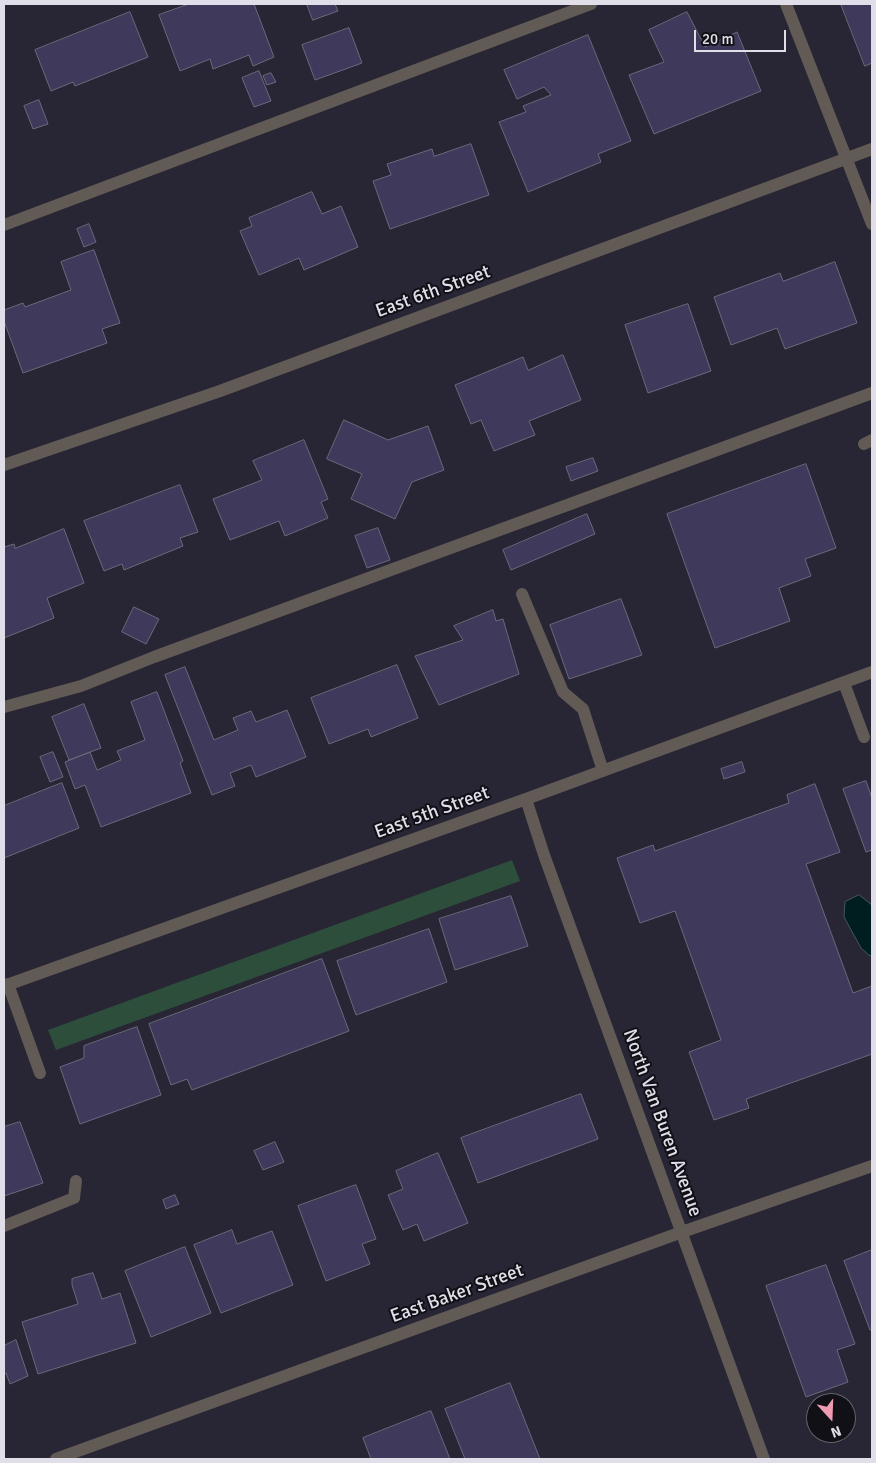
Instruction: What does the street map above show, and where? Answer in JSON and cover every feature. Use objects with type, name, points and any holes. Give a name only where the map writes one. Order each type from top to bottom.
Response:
[{"type":"street","points":[[4,225],[591,4]]},
{"type":"street","points":[[786,4],[872,224]]},
{"type":"street","name":"East 6th Street","points":[[4,465],[220,391],[872,149]]},
{"type":"street","points":[[4,707],[81,686],[154,657],[872,393]]},
{"type":"street","points":[[522,594],[563,692],[583,709],[603,771]]},
{"type":"street","name":"East 5th Street","points":[[6,985],[526,799],[872,672]]},
{"type":"street","points":[[844,683],[864,737]]},
{"type":"street","name":"North Van Buren Avenue","points":[[526,799],[544,855],[764,1459]]},
{"type":"street","points":[[6,985],[40,1073]]},
{"type":"street","name":"East Baker Street","points":[[56,1459],[682,1232],[872,1166]]},
{"type":"street","points":[[4,1226],[74,1198],[76,1180]]},
{"type":"shaded area","points":[[512,860],[520,881],[56,1050],[48,1030]]},
{"type":"shaded area","points":[[859,895],[871,904],[872,907],[872,954],[870,956],[861,948],[844,917],[845,902]]},
{"type":"building","points":[[189,4],[254,4],[274,57],[253,66],[249,55],[213,69],[210,59],[180,71],[159,15]]},
{"type":"building","points":[[307,4],[335,4],[338,11],[313,20]]},
{"type":"building","points":[[841,4],[872,4],[872,63],[865,66]]},
{"type":"building","points":[[130,12],[148,57],[75,86],[73,82],[51,91],[35,50]]},
{"type":"building","points":[[687,12],[705,47],[737,32],[761,91],[654,134],[629,75],[664,62],[649,30]]},
{"type":"building","points":[[349,28],[362,63],[315,80],[302,45]]},
{"type":"building","points":[[588,35],[631,141],[598,154],[601,162],[528,192],[499,122],[526,112],[523,106],[551,95],[544,87],[517,99],[504,70]]},
{"type":"building","points":[[259,71],[271,101],[254,107],[242,78]]},
{"type":"building","points":[[271,73],[276,82],[267,85],[263,76]]},
{"type":"building","points":[[39,100],[48,124],[33,129],[24,106]]},
{"type":"building","points":[[471,144],[489,195],[390,229],[373,181],[391,175],[387,164],[432,149],[434,156]]},
{"type":"building","points":[[312,192],[322,214],[341,206],[358,247],[304,270],[299,258],[259,275],[240,231],[252,226],[249,218]]},
{"type":"building","points":[[89,224],[96,242],[84,247],[77,229]]},
{"type":"building","points":[[94,250],[120,323],[102,329],[107,343],[23,373],[4,321],[4,310],[23,303],[25,307],[71,290],[61,262]]},
{"type":"building","points":[[835,262],[857,323],[785,349],[777,328],[731,345],[714,297],[780,273],[783,281]]},
{"type":"building","points":[[688,304],[711,371],[648,393],[625,325]]},
{"type":"building","points":[[563,355],[581,400],[529,421],[535,435],[494,451],[481,420],[471,424],[455,385],[523,357],[528,370]]},
{"type":"building","points":[[344,420],[388,440],[428,426],[444,470],[412,482],[395,519],[351,499],[362,474],[327,459]]},
{"type":"building","points":[[304,440],[328,499],[321,502],[328,518],[285,536],[279,521],[230,540],[213,499],[262,480],[253,461]]},
{"type":"building","points":[[593,458],[598,471],[571,481],[566,467]]},
{"type":"building","points":[[806,464],[836,548],[805,559],[811,576],[779,588],[790,621],[715,648],[667,514]]},
{"type":"building","points":[[180,485],[198,532],[180,538],[183,546],[124,570],[122,564],[104,571],[84,521]]},
{"type":"building","points":[[587,514],[595,534],[511,570],[503,550]]},
{"type":"building","points":[[378,528],[390,560],[367,568],[355,536]]},
{"type":"building","points":[[64,529],[84,583],[47,598],[54,618],[4,638],[4,547],[14,544],[15,548]]},
{"type":"building","points":[[621,599],[642,655],[569,679],[550,625]]},
{"type":"building","points":[[134,607],[159,619],[146,644],[122,632]]},
{"type":"building","points":[[493,610],[496,621],[503,619],[519,674],[439,705],[415,656],[463,640],[454,626]]},
{"type":"building","points":[[397,665],[418,718],[371,737],[368,729],[329,744],[311,698]]},
{"type":"building","points":[[185,667],[214,740],[238,730],[233,718],[251,711],[256,722],[287,710],[306,757],[256,777],[251,765],[230,773],[235,786],[212,795],[165,675]]},
{"type":"building","points":[[157,692],[183,761],[180,763],[191,793],[101,827],[85,785],[75,789],[65,762],[90,752],[97,770],[121,760],[117,751],[145,740],[131,702]]},
{"type":"building","points":[[84,704],[101,748],[69,760],[52,717]]},
{"type":"building","points":[[53,752],[63,777],[50,782],[40,757]]},
{"type":"building","points":[[742,762],[745,772],[724,779],[721,769]]},
{"type":"building","points":[[866,781],[872,798],[872,850],[866,852],[843,789]]},
{"type":"building","points":[[62,783],[79,828],[4,858],[4,806]]},
{"type":"building","points":[[815,784],[840,852],[806,864],[853,993],[872,986],[872,1054],[746,1099],[749,1108],[714,1120],[689,1052],[721,1040],[675,911],[640,923],[617,858],[653,845],[655,851],[789,803],[787,795]]},
{"type":"building","points":[[511,896],[528,946],[455,970],[439,919]]},
{"type":"building","points":[[429,929],[447,982],[356,1015],[337,961]]},
{"type":"building","points":[[322,959],[349,1031],[192,1090],[187,1079],[171,1085],[149,1024]]},
{"type":"building","points":[[137,1027],[161,1095],[80,1124],[60,1067],[84,1058],[84,1046]]},
{"type":"building","points":[[581,1094],[598,1139],[478,1183],[461,1138]]},
{"type":"building","points":[[20,1122],[43,1183],[4,1196],[4,1127]]},
{"type":"building","points":[[275,1142],[284,1162],[263,1170],[254,1151]]},
{"type":"building","points":[[438,1153],[468,1223],[424,1241],[417,1224],[403,1230],[388,1195],[403,1189],[396,1171]]},
{"type":"building","points":[[356,1185],[376,1239],[362,1244],[370,1264],[326,1281],[298,1206]]},
{"type":"building","points":[[175,1195],[179,1204],[166,1209],[163,1200]]},
{"type":"building","points":[[232,1230],[237,1244],[272,1231],[293,1285],[221,1313],[194,1245]]},
{"type":"building","points":[[185,1247],[211,1313],[151,1337],[125,1271]]},
{"type":"building","points":[[872,1250],[872,1330],[870,1330],[844,1261]]},
{"type":"building","points":[[826,1265],[855,1344],[837,1350],[848,1382],[817,1393],[806,1393],[806,1397],[766,1286]]},
{"type":"building","points":[[93,1273],[102,1299],[120,1293],[136,1343],[38,1374],[22,1322],[78,1304],[72,1279]]},
{"type":"building","points":[[16,1340],[28,1376],[10,1384],[6,1373],[4,1374],[4,1346]]},
{"type":"building","points":[[510,1383],[540,1459],[465,1459],[445,1409]]},
{"type":"building","points":[[431,1411],[450,1459],[371,1459],[363,1438]]}]
